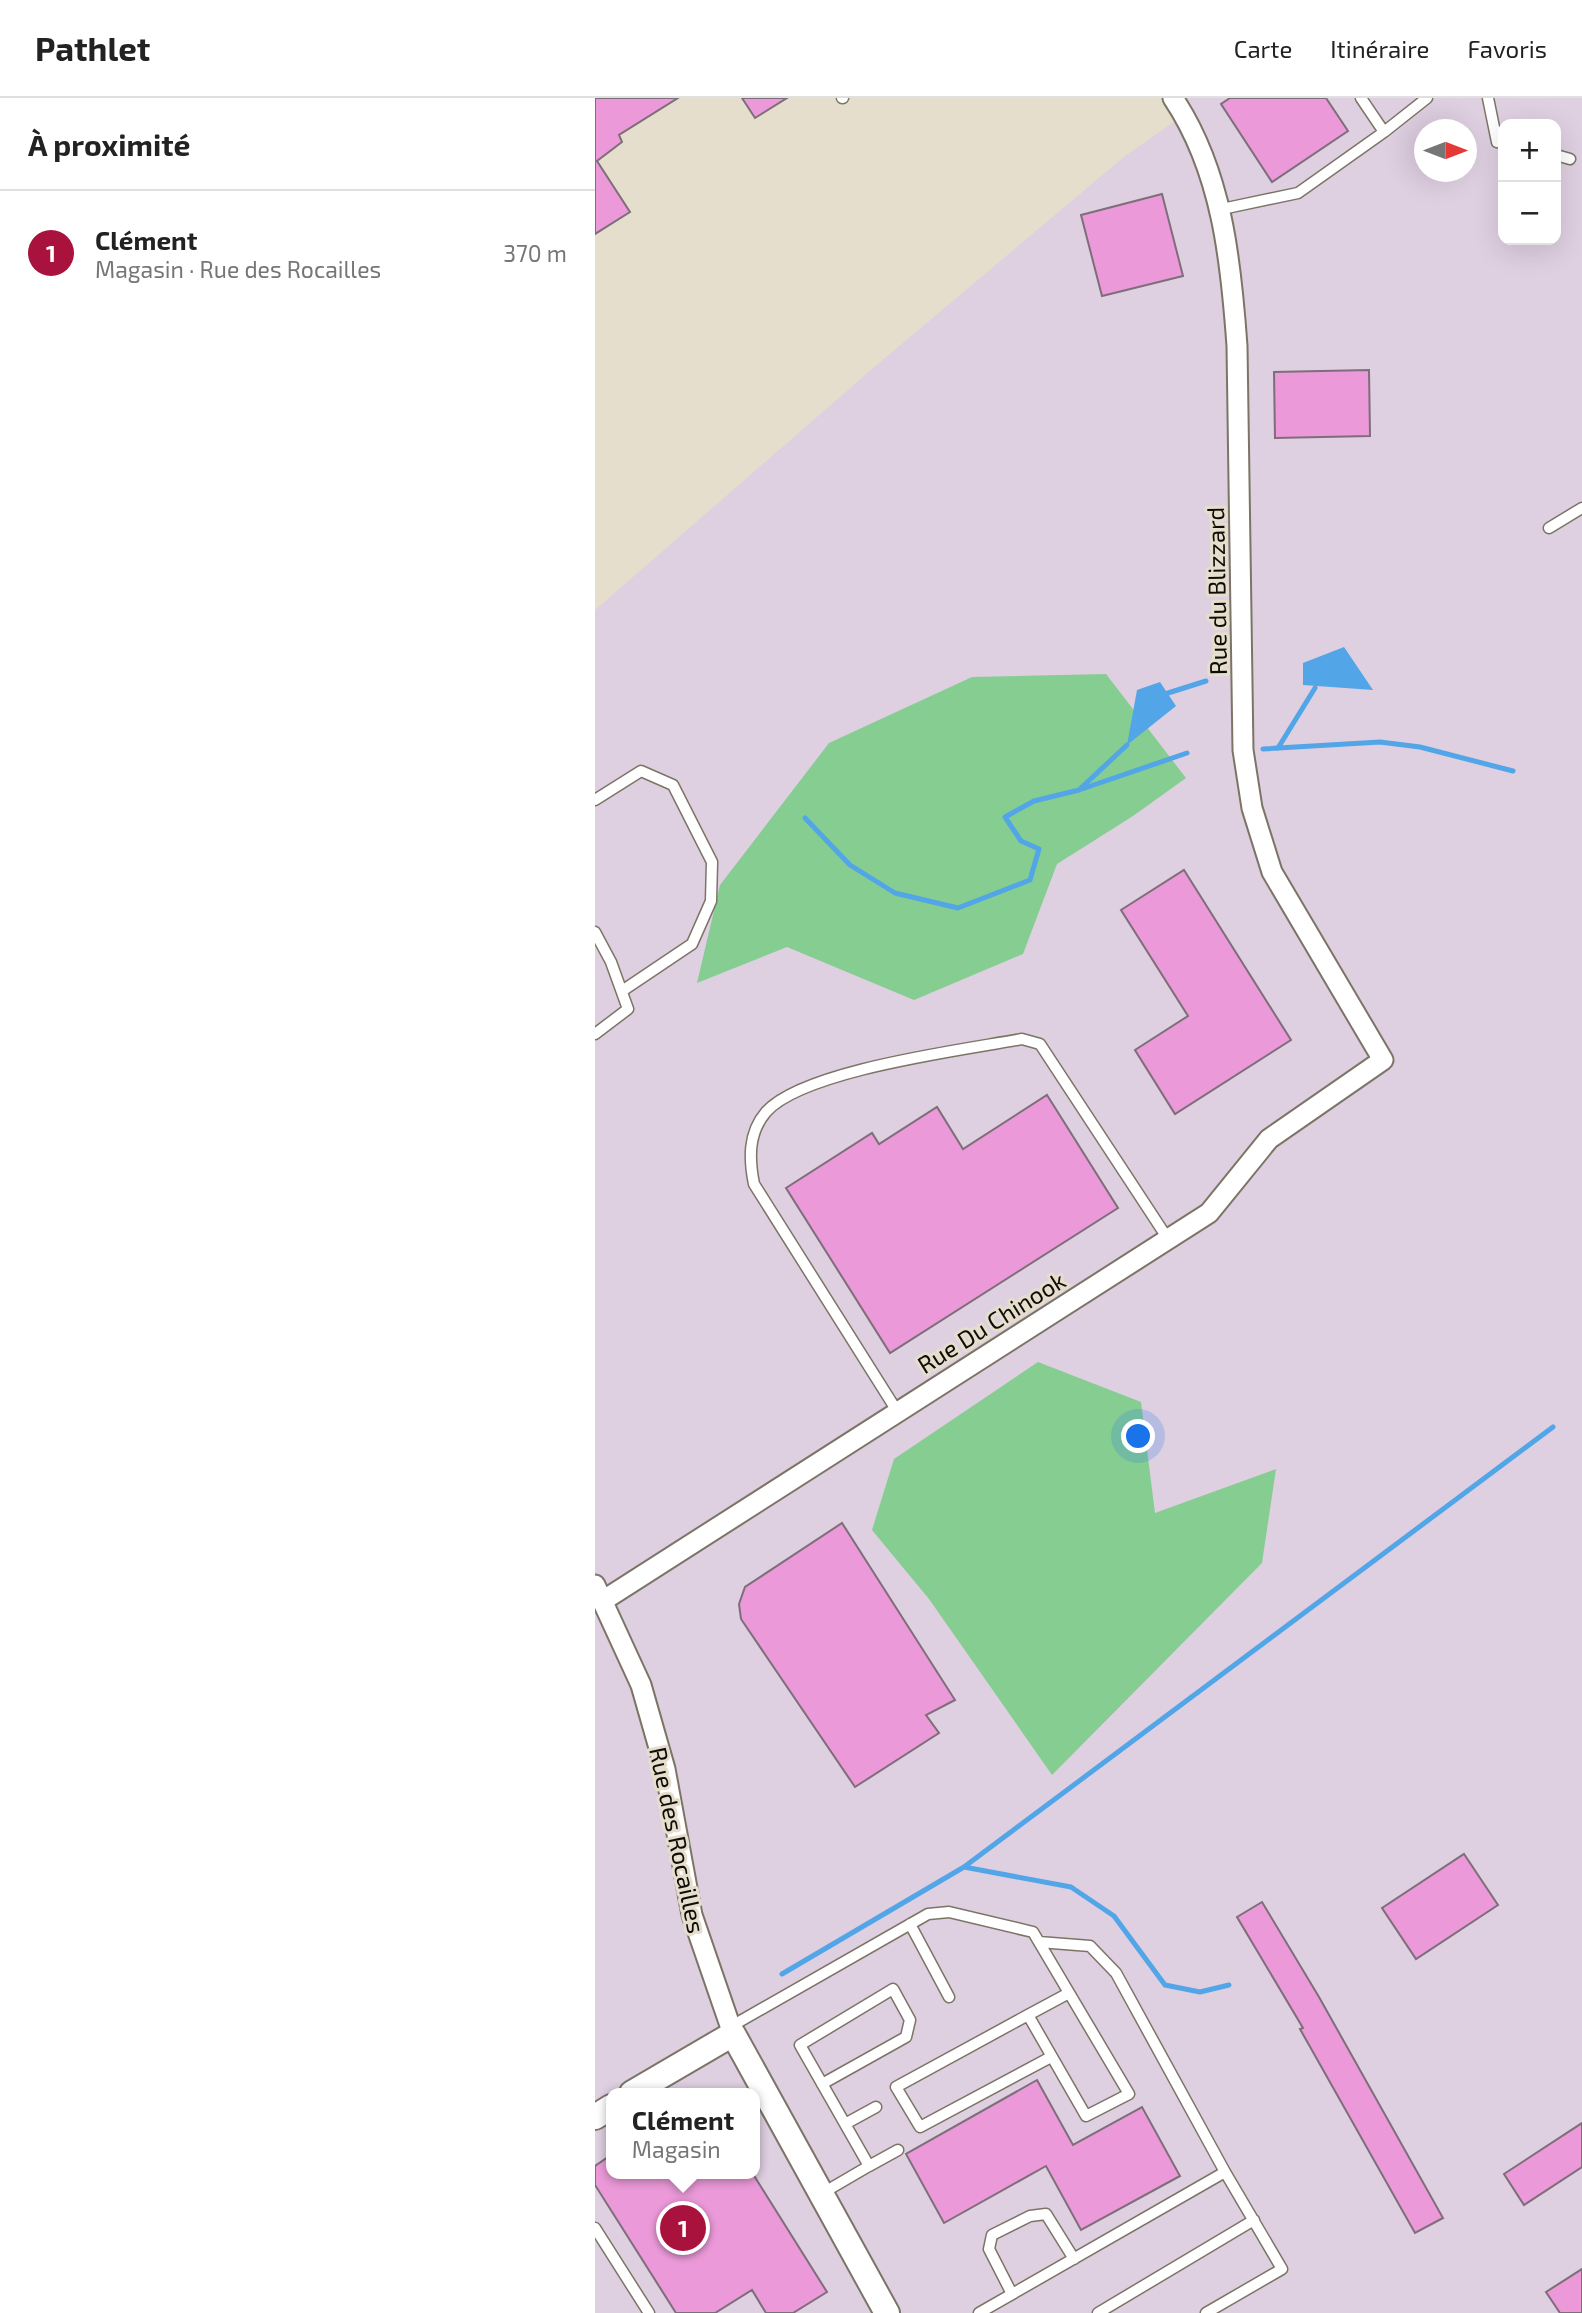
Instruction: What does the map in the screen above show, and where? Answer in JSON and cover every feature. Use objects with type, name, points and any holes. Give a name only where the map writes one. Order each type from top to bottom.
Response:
[{"type":"street","name":"Rue du Blizzard","points":[[1173,98],[1184,114],[1222,209],[1232,280],[1237,346],[1243,750],[1252,807],[1272,872],[1383,1059]]},
{"type":"street","name":"Rue Du Chinook","points":[[598,1597],[1209,1213],[1269,1139],[1383,1059]]},
{"type":"street","name":"Rue des Rocailles","points":[[598,1597],[642,1685],[665,1769],[692,1915],[731,2031],[886,2313]]},
{"type":"street","points":[[640,2088],[731,2031]]},
{"type":"lane","points":[[1361,98],[1384,132]]},
{"type":"lane","points":[[1222,209],[1297,193],[1427,98]]},
{"type":"lane","points":[[1488,98],[1498,142]]},
{"type":"lane","points":[[1561,157],[1570,159]]},
{"type":"lane","points":[[1549,528],[1582,508]]},
{"type":"lane","points":[[595,800],[641,771],[673,785],[712,862],[711,901],[692,944],[622,991]]},
{"type":"lane","points":[[595,932],[611,962],[628,1009],[595,1034]]},
{"type":"lane","points":[[897,1411],[754,1184],[750,1163],[752,1139],[766,1112],[798,1089],[848,1073],[1022,1039],[1040,1044],[1168,1239]]},
{"type":"lane","points":[[731,2031],[927,1914],[949,1912],[1033,1932],[1129,2094],[1086,2116],[1028,2015]]},
{"type":"lane","points":[[910,1924],[949,1997]]},
{"type":"lane","points":[[1039,1942],[1090,1946],[1116,1973],[1225,2172],[1282,2269],[1206,2313]]},
{"type":"lane","points":[[823,2084],[906,2037],[911,2020],[893,1989],[800,2045],[869,2166]]},
{"type":"lane","points":[[1051,2057],[920,2127],[896,2087],[1069,1993]]},
{"type":"lane","points":[[845,2124],[876,2107]]},
{"type":"lane","points":[[821,2194],[898,2150]]},
{"type":"lane","points":[[986,2311],[1225,2172]]},
{"type":"lane","points":[[1012,2294],[989,2249],[992,2235],[1030,2216],[1046,2214],[1074,2259]]},
{"type":"lane","points":[[1098,2313],[1254,2220]]},
{"type":"lane","points":[[595,2228],[649,2313]]},
{"type":"shaded area","points":[[1173,98],[1582,98],[1582,2313],[595,2313],[595,610],[872,369],[1125,156],[1184,115]]},
{"type":"green space","points":[[1106,674],[1186,778],[1133,816],[1057,864],[1023,954],[914,1000],[787,947],[697,983],[720,885],[829,743],[972,677]]},
{"type":"green space","points":[[1038,1362],[1141,1402],[1155,1513],[1276,1469],[1262,1563],[1052,1775],[929,1599],[872,1530],[894,1459]]},
{"type":"water","points":[[1344,647],[1373,690],[1303,685],[1303,663]]},
{"type":"water","points":[[1160,682],[1176,706],[1127,745],[1137,690]]},
{"type":"building","points":[[595,98],[678,98],[619,135],[622,142],[597,161],[630,212],[595,234]]},
{"type":"building","points":[[742,98],[787,98],[755,118]]},
{"type":"building","points":[[1230,98],[1326,98],[1348,131],[1272,182],[1221,104]]},
{"type":"building","points":[[1162,194],[1183,276],[1102,296],[1081,215]]},
{"type":"building","points":[[1369,370],[1370,436],[1275,438],[1274,372]]},
{"type":"building","points":[[1184,870],[1291,1040],[1175,1114],[1135,1050],[1188,1016],[1121,910]]},
{"type":"building","points":[[1047,1095],[1118,1208],[890,1353],[786,1188],[872,1133],[879,1144],[937,1107],[963,1149]]},
{"type":"building","points":[[842,1523],[955,1700],[926,1715],[939,1733],[855,1787],[741,1619],[739,1604],[745,1587]]},
{"type":"building","points":[[1464,1854],[1498,1905],[1416,1959],[1382,1908]]},
{"type":"building","points":[[1262,1902],[1319,1997],[1443,2218],[1415,2233],[1300,2029],[1303,2028],[1237,1917]]},
{"type":"building","points":[[1037,2080],[1073,2145],[1142,2107],[1180,2176],[1081,2230],[1046,2166],[944,2223],[906,2154]]},
{"type":"building","points":[[1582,2123],[1582,2167],[1524,2205],[1504,2174]]},
{"type":"building","points":[[606,2158],[606,2179],[756,2179],[827,2292],[793,2313],[766,2313],[752,2290],[715,2313],[676,2313],[595,2185],[595,2166]]},
{"type":"building","points":[[1582,2269],[1582,2313],[1560,2313],[1546,2292]]},
{"type":"waterway","points":[[1168,693],[1206,681]]},
{"type":"waterway","points":[[1278,748],[1315,688]]},
{"type":"waterway","points":[[1263,749],[1380,742],[1420,747],[1513,771]]},
{"type":"waterway","points":[[1081,788],[1127,745]]},
{"type":"waterway","points":[[805,818],[850,865],[895,893],[958,908],[1030,880],[1039,849],[1021,841],[1005,817],[1034,801],[1079,790],[1187,753]]},
{"type":"waterway","points":[[782,1974],[964,1867],[1553,1427]]},
{"type":"waterway","points":[[964,1867],[1071,1887],[1114,1916],[1165,1985],[1200,1992],[1229,1985]]},
{"type":"place","name":"Clément","points":[[683,2228]]}]
